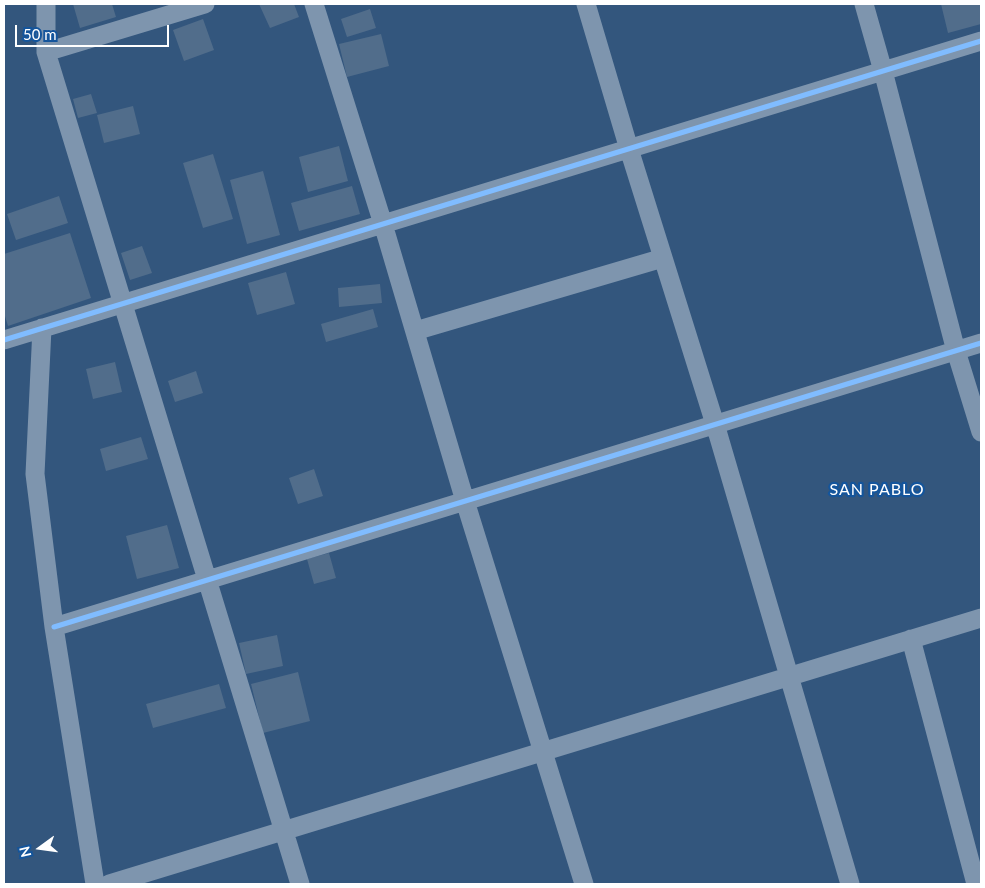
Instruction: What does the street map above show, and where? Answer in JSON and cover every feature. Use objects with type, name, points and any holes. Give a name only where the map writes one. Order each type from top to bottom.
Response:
[{"type":"street","points":[[46,4],[46,52],[300,884]]},
{"type":"street","points":[[46,52],[205,4]]},
{"type":"street","points":[[314,4],[584,884]]},
{"type":"street","points":[[586,4],[629,149],[716,424],[850,884]]},
{"type":"street","points":[[864,4],[956,351],[981,432]]},
{"type":"street","points":[[4,340],[981,41]]},
{"type":"street","points":[[415,331],[663,258]]},
{"type":"street","points":[[42,328],[35,474],[54,627],[95,884]]},
{"type":"street","points":[[54,627],[981,343]]},
{"type":"street","points":[[109,884],[981,618]]},
{"type":"street","points":[[911,639],[976,884]]},
{"type":"building","points":[[73,4],[112,4],[116,17],[80,28]]},
{"type":"building","points":[[259,4],[294,4],[299,17],[270,28]]},
{"type":"building","points":[[941,4],[981,4],[981,24],[948,33]]},
{"type":"building","points":[[370,9],[376,28],[347,37],[341,19]]},
{"type":"building","points":[[203,19],[214,50],[184,61],[173,30]]},
{"type":"building","points":[[381,34],[389,66],[347,77],[339,44]]},
{"type":"building","points":[[91,94],[97,113],[78,118],[73,99]]},
{"type":"building","points":[[133,106],[140,134],[104,143],[97,115]]},
{"type":"building","points":[[339,146],[348,181],[308,192],[299,157]]},
{"type":"building","points":[[213,154],[233,219],[203,228],[183,163]]},
{"type":"building","points":[[263,171],[280,235],[247,244],[230,180]]},
{"type":"building","points":[[352,186],[360,214],[299,231],[291,203]]},
{"type":"building","points":[[59,196],[68,223],[16,240],[7,214]]},
{"type":"building","points":[[70,233],[91,298],[8,326],[4,313],[4,254]]},
{"type":"building","points":[[142,246],[152,273],[130,280],[121,253]]},
{"type":"building","points":[[286,272],[295,304],[257,315],[248,283]]},
{"type":"building","points":[[380,284],[382,303],[339,307],[338,288]]},
{"type":"building","points":[[373,309],[378,327],[326,342],[321,324]]},
{"type":"building","points":[[115,362],[122,392],[93,399],[86,369]]},
{"type":"building","points":[[196,371],[203,393],[175,402],[168,381]]},
{"type":"building","points":[[141,437],[148,459],[106,471],[100,449]]},
{"type":"building","points":[[314,469],[323,496],[298,504],[289,478]]},
{"type":"building","points":[[167,525],[179,568],[137,579],[126,536]]},
{"type":"building","points":[[329,553],[336,578],[314,584],[307,559]]},
{"type":"building","points":[[277,635],[283,666],[246,674],[239,643]]},
{"type":"building","points":[[298,672],[310,721],[263,733],[251,684]]},
{"type":"building","points":[[219,684],[226,708],[153,728],[146,704]]},
{"type":"cycle path","points":[[4,340],[981,41]]},
{"type":"cycle path","points":[[54,627],[981,343]]},
{"type":"district","name":"SAN PABLO","points":[[877,490]]}]
